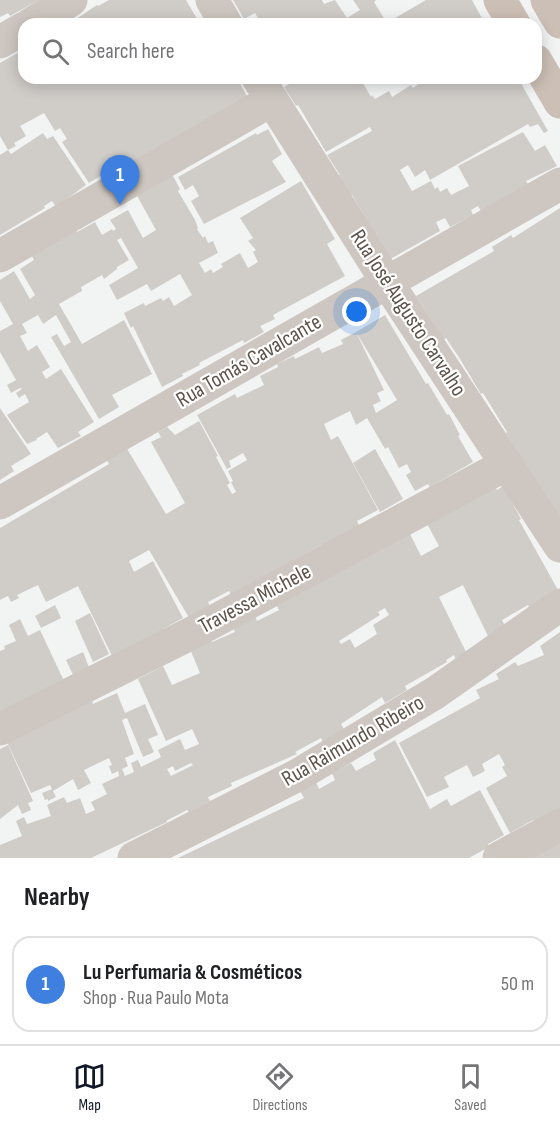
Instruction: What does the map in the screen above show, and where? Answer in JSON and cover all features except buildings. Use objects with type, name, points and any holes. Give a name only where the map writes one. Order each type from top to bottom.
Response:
[{"type":"main road","points":[[500,0],[510,18]]},
{"type":"main road","points":[[547,0],[560,22]]},
{"type":"main road","points":[[542,71],[560,102]]},
{"type":"street","points":[[41,18],[71,0]]},
{"type":"street","points":[[212,0],[222,18]]},
{"type":"street","points":[[0,42],[18,32]]},
{"type":"street","points":[[0,256],[265,89]]},
{"type":"street","name":"Rua José Augusto Carvalho","points":[[265,89],[387,282],[560,546]]},
{"type":"street","name":"Rua Tomás Cavalcante","points":[[0,503],[560,184]]},
{"type":"street","name":"Travessa Michele","points":[[0,729],[192,633],[507,464]]},
{"type":"street","name":"Rua Raimundo Ribeiro","points":[[134,858],[298,775],[435,693],[560,604]]},
{"type":"street","points":[[499,858],[560,825]]},
{"type":"place","name":"Lu Perfumaria & Cosméticos","points":[[120,205]]}]
